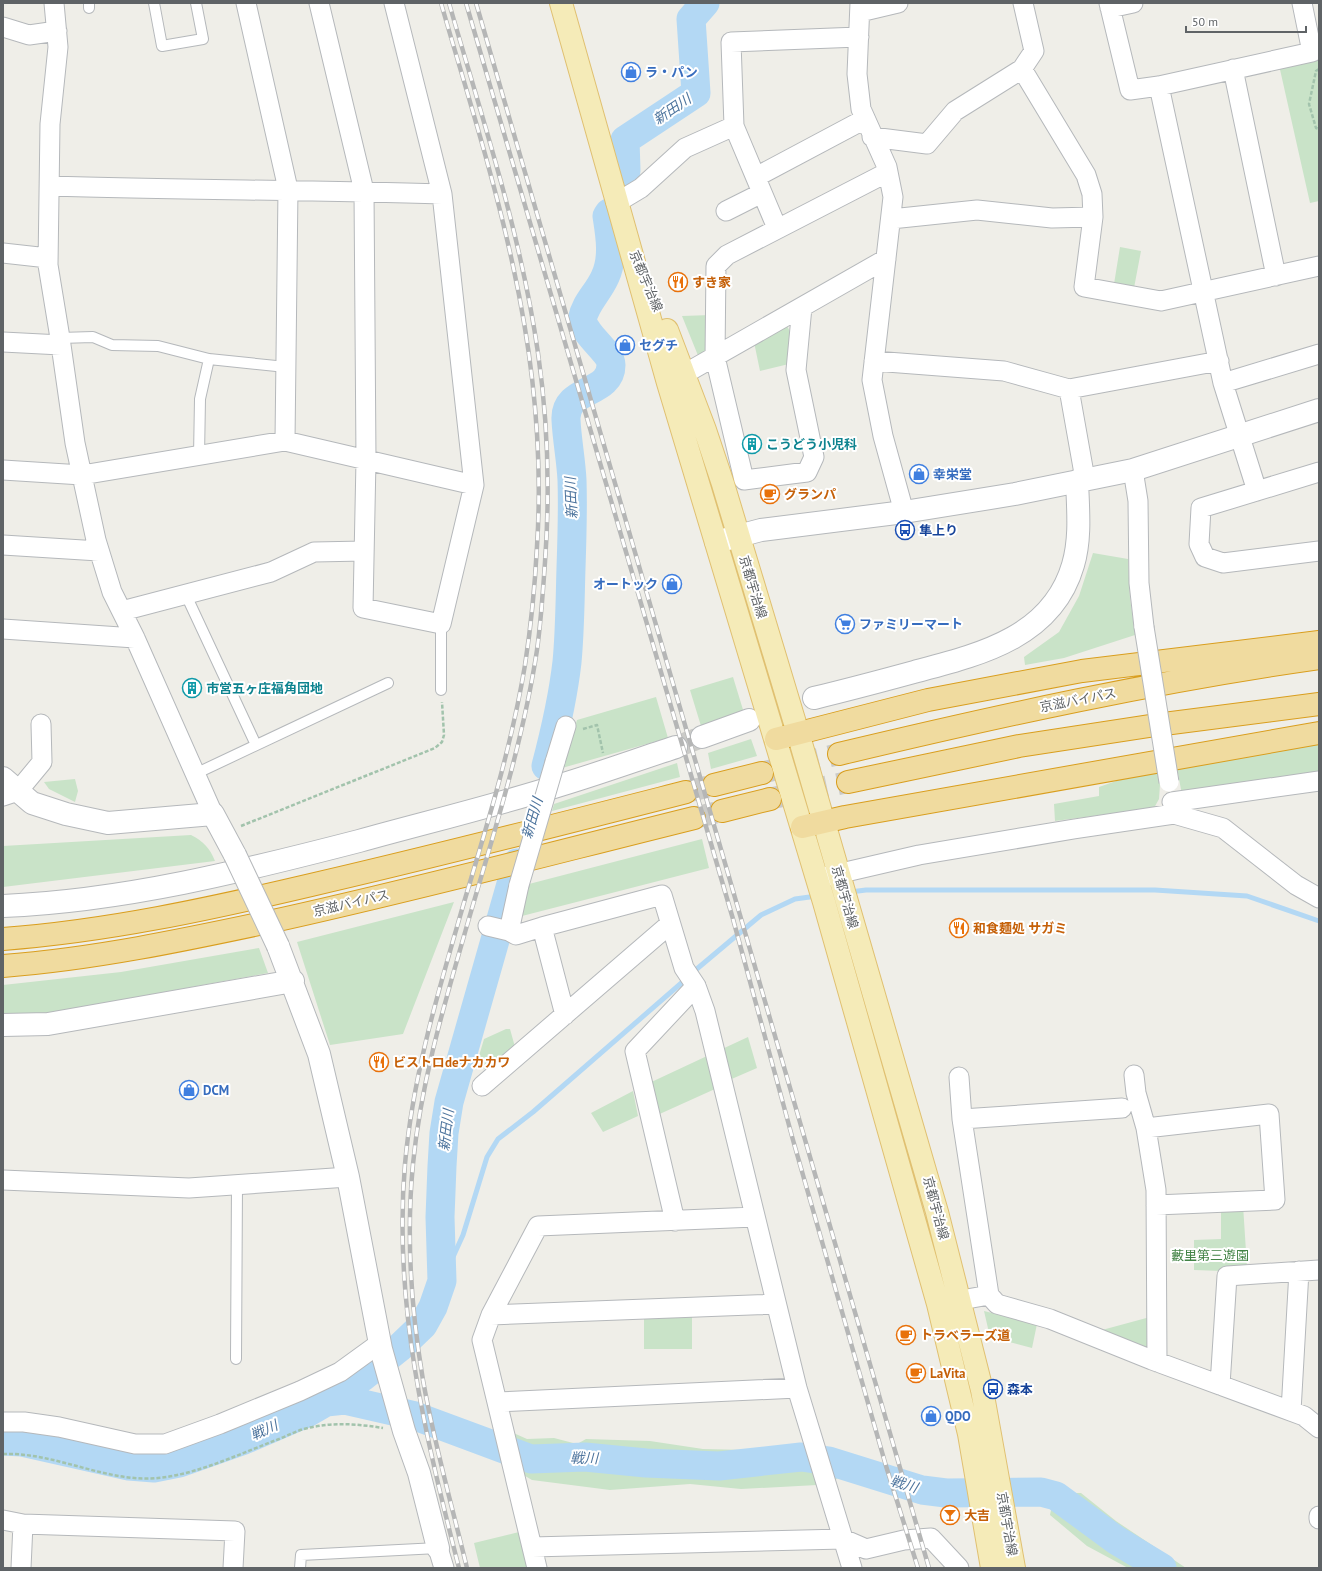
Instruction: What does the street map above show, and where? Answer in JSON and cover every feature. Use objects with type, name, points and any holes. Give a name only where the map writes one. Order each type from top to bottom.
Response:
[{"type":"highway","points":[[776,738],[928,700],[1082,671],[1319,642]]},
{"type":"highway","name":"京滋バイパス","points":[[838,754],[1081,699],[1319,658]]},
{"type":"highway","points":[[848,782],[1019,746],[1156,725],[1319,704]]},
{"type":"highway","points":[[802,827],[823,821],[1319,733]]},
{"type":"highway","points":[[714,785],[762,772]]},
{"type":"highway","name":"京滋バイパス","points":[[3,939],[120,925],[219,907],[389,867],[686,792]]},
{"type":"highway","points":[[722,811],[770,798]]},
{"type":"highway","name":"京滋バイパス","points":[[3,966],[129,950],[224,932],[384,895],[694,818]]},
{"type":"main road","name":"京都宇治線","points":[[561,3],[616,203],[676,378],[716,542],[802,827],[938,1304],[962,1404],[992,1568]]},
{"type":"main road","name":"京都宇治線","points":[[676,378],[721,477],[737,536],[798,733],[937,1212],[982,1390],[1014,1568]]},
{"type":"street","points":[[54,3],[58,47],[50,124],[48,265],[61,341],[75,443],[99,551],[112,592],[135,638],[213,814],[235,855],[278,946],[293,981],[319,1054],[348,1176],[382,1354],[394,1399],[419,1473],[441,1558]]},
{"type":"street","points":[[246,3],[288,189],[285,441]]},
{"type":"street","points":[[319,3],[364,191],[366,460],[363,608],[441,624],[474,485],[442,194],[394,3]]},
{"type":"street","points":[[898,3],[860,8],[857,74],[861,109],[888,172],[893,197],[872,380],[883,436],[904,512]]},
{"type":"street","points":[[726,211],[759,185],[869,128],[927,144],[955,111],[1022,69],[1034,51],[1023,3]]},
{"type":"street","points":[[1132,3],[1110,5],[1130,90],[1159,86],[1312,52],[1302,3]]},
{"type":"street","points":[[3,27],[29,35],[57,31]]},
{"type":"street","points":[[777,228],[734,126],[731,42],[859,37]]},
{"type":"street","points":[[1022,69],[1086,175],[1092,194],[1093,217],[1084,287],[1161,301],[1319,266]]},
{"type":"street","points":[[1234,69],[1276,276]]},
{"type":"street","points":[[1159,86],[1223,383],[1257,491]]},
{"type":"street","points":[[616,203],[642,188],[685,148],[734,126]]},
{"type":"street","points":[[802,307],[796,370],[814,457],[807,472],[744,480],[715,357],[716,266],[727,255],[888,172]]},
{"type":"street","points":[[50,186],[161,189],[288,189],[442,194]]},
{"type":"street","points":[[891,219],[977,210],[1052,218],[1093,217]]},
{"type":"street","points":[[3,253],[48,258]]},
{"type":"street","points":[[676,378],[886,259]]},
{"type":"street","points":[[3,342],[61,341]]},
{"type":"street","points":[[1223,383],[1319,354]]},
{"type":"street","points":[[874,360],[1004,371],[1069,389],[1219,361]]},
{"type":"street","points":[[814,698],[956,661],[998,647],[1023,632],[1040,619],[1053,605],[1062,592],[1073,566],[1079,534],[1081,480],[1069,389]]},
{"type":"street","points":[[716,542],[761,530],[904,512],[1015,494],[1133,470],[1239,434],[1319,410]]},
{"type":"street","points":[[3,470],[82,476],[285,441],[474,485]]},
{"type":"street","points":[[1133,470],[1138,501],[1139,583],[1144,627],[1173,808]]},
{"type":"street","points":[[1319,472],[1201,508],[1199,544],[1205,557],[1223,563],[1319,552]]},
{"type":"street","points":[[3,545],[99,551]]},
{"type":"street","points":[[122,611],[271,572],[314,552],[364,551]]},
{"type":"street","points":[[3,629],[135,638]]},
{"type":"street","points":[[702,737],[749,720]]},
{"type":"street","points":[[40,724],[42,762],[8,788],[32,803],[66,814],[108,823],[213,814]]},
{"type":"street","points":[[507,931],[555,762],[572,728]]},
{"type":"street","points":[[3,906],[26,905],[130,892],[225,874],[484,808],[676,747]]},
{"type":"street","points":[[820,890],[842,886],[919,854],[1074,828],[1319,781]]},
{"type":"street","points":[[1173,808],[1223,828],[1296,885],[1319,898]]},
{"type":"street","points":[[488,926],[516,935],[662,895],[670,924],[705,1011],[796,1388],[852,1568]]},
{"type":"street","points":[[482,1086],[670,924]]},
{"type":"street","points":[[542,927],[565,1015]]},
{"type":"street","points":[[675,1221],[635,1052],[691,978]]},
{"type":"street","points":[[3,1026],[48,1024],[293,981]]},
{"type":"street","points":[[1134,1075],[1136,1093],[1146,1128],[1156,1190],[1157,1362]]},
{"type":"street","points":[[959,1077],[962,1119],[988,1295],[998,1304],[1050,1319],[1157,1362],[1304,1416],[1319,1428]]},
{"type":"street","points":[[962,1119],[1122,1107]]},
{"type":"street","points":[[1146,1128],[1269,1114],[1275,1200],[1156,1205]]},
{"type":"street","points":[[3,1180],[189,1188],[348,1176]]},
{"type":"street","points":[[537,1568],[482,1340],[491,1315],[538,1226],[755,1217]]},
{"type":"street","points":[[1220,1385],[1227,1276],[1319,1270]]},
{"type":"street","points":[[1291,1411],[1299,1271]]},
{"type":"street","points":[[938,1304],[959,1299],[988,1295]]},
{"type":"street","points":[[491,1315],[776,1304]]},
{"type":"street","points":[[3,1422],[24,1422],[59,1427],[135,1444],[165,1444],[220,1424],[300,1391],[382,1354]]},
{"type":"street","points":[[497,1402],[796,1388]]},
{"type":"street","points":[[3,1520],[23,1524],[234,1531],[233,1568]]},
{"type":"street","points":[[21,1568],[23,1524]]},
{"type":"street","points":[[532,1547],[843,1539],[866,1550],[904,1540],[931,1538],[959,1568]]},
{"type":"lane","points":[[154,3],[162,46],[203,39],[196,3]]},
{"type":"lane","points":[[61,341],[93,337],[112,345],[158,346],[209,359],[286,367]]},
{"type":"lane","points":[[199,456],[200,399],[209,359]]},
{"type":"lane","points":[[186,595],[256,745]]},
{"type":"lane","points":[[441,624],[441,690]]},
{"type":"lane","points":[[195,774],[388,683]]},
{"type":"lane","points":[[236,1359],[237,1185]]},
{"type":"lane","points":[[300,1568],[301,1555],[441,1558]]},
{"type":"path","points":[[1318,128],[1309,104],[1316,71],[1319,69]]},
{"type":"path","points":[[235,829],[435,748],[442,742],[444,735],[441,690]]},
{"type":"path","points":[[572,728],[597,725],[604,755]]},
{"type":"path","points":[[338,1424],[403,1427]]},
{"type":"green space","points":[[1319,57],[1319,201],[1310,203],[1279,65]]},
{"type":"green space","points":[[1120,247],[1141,251],[1134,288],[1114,284]]},
{"type":"green space","points":[[711,315],[706,352],[699,358],[682,316]]},
{"type":"green space","points":[[787,326],[793,337],[793,363],[760,371],[754,342]]},
{"type":"green space","points":[[1093,553],[1128,559],[1130,598],[1135,635],[1064,658],[1025,665],[1024,657],[1059,632],[1079,596]]},
{"type":"green space","points":[[733,677],[744,713],[701,726],[690,690]]},
{"type":"green space","points":[[656,697],[668,738],[562,768],[577,720]]},
{"type":"green space","points":[[751,739],[757,756],[711,769],[708,753]]},
{"type":"green space","points":[[1319,739],[1319,775],[1182,795],[1176,762]]},
{"type":"green space","points":[[677,763],[680,777],[552,811],[554,804]]},
{"type":"green space","points":[[1161,770],[1159,799],[1154,808],[1055,821],[1054,804],[1099,796],[1099,787],[1136,774]]},
{"type":"green space","points":[[75,779],[78,791],[75,802],[49,789],[44,782]]},
{"type":"green space","points":[[191,835],[206,845],[215,861],[3,887],[3,846]]},
{"type":"green space","points":[[702,839],[709,868],[522,916],[529,884]]},
{"type":"green space","points":[[454,902],[403,1034],[330,1045],[297,942]]},
{"type":"green space","points":[[259,948],[268,973],[39,1015],[3,1017],[3,985],[121,972]]},
{"type":"green space","points":[[506,1029],[510,1029],[515,1047],[489,1070],[476,1066],[484,1039]]},
{"type":"green space","points":[[748,1037],[757,1068],[727,1081],[720,1050]]},
{"type":"green space","points":[[707,1056],[715,1089],[653,1117],[645,1085]]},
{"type":"green space","points":[[633,1091],[638,1116],[603,1132],[591,1113]]},
{"type":"green space","name":"藪里第三遊園","points":[[1221,1205],[1243,1205],[1247,1267],[1222,1267],[1222,1271],[1194,1270],[1194,1240],[1221,1239]]},
{"type":"green space","points":[[984,1311],[1037,1324],[1032,1348],[990,1337]]},
{"type":"green space","points":[[692,1313],[692,1349],[644,1349],[644,1315]]},
{"type":"green space","points":[[1150,1317],[1154,1347],[1143,1351],[1091,1333]]},
{"type":"green space","points":[[509,1431],[527,1439],[554,1438],[577,1444],[586,1439],[650,1441],[703,1449],[747,1450],[800,1445],[832,1457],[837,1479],[817,1485],[741,1489],[690,1484],[610,1490],[532,1480],[515,1470]]},
{"type":"green space","points":[[1066,1493],[1081,1493],[1116,1521],[1186,1568],[1128,1568],[1087,1546],[1050,1515],[1053,1500]]},
{"type":"green space","points":[[519,1532],[528,1567],[480,1568],[474,1543]]},
{"type":"waterway","name":"新田川","points":[[624,183],[626,170],[625,140],[696,93],[691,19],[705,3]]},
{"type":"waterway","name":"新田川","points":[[546,766],[561,701],[569,639],[572,491],[566,420],[567,409],[579,396],[604,382],[609,375],[611,365],[610,360],[588,332],[582,320],[586,308],[602,283],[608,270],[610,262],[610,239],[607,216],[609,213]]},
{"type":"waterway","name":"新田川","points":[[326,1402],[364,1376],[399,1348],[423,1325],[433,1307],[442,1281],[440,1217],[444,1133],[449,1102],[517,863]]},
{"type":"waterway","points":[[850,892],[866,890],[1155,890],[1247,896],[1319,921]]},
{"type":"waterway","points":[[692,973],[761,915],[795,899],[817,896]]},
{"type":"waterway","points":[[442,1281],[463,1235],[487,1157],[498,1139],[533,1112],[686,979]]},
{"type":"waterway","name":"戦川","points":[[3,1441],[22,1442],[129,1466],[154,1468],[179,1463],[244,1440],[307,1413],[326,1402],[345,1400],[415,1416],[531,1459],[585,1457],[646,1463],[719,1466],[801,1457],[829,1461],[922,1490],[946,1493],[1041,1492],[1056,1496],[1116,1540],[1162,1568]]},
{"type":"tunnel","points":[[676,747],[702,737]]},
{"type":"tunnel","points":[[765,772],[839,754]]},
{"type":"tunnel","points":[[773,798],[848,782]]},
{"type":"tunnel","points":[[686,792],[714,785]]},
{"type":"tunnel","points":[[694,818],[722,811]]},
{"type":"railway","points":[[441,3],[470,101],[513,266],[531,370],[535,405],[539,476],[539,511],[534,591],[520,695],[499,783],[446,964],[429,1030],[414,1096],[405,1164],[402,1216],[408,1318],[424,1418],[446,1518],[459,1568]]},
{"type":"railway","points":[[449,3],[500,176],[522,264],[538,353],[546,431],[548,484],[547,536],[542,606],[531,684],[516,753],[498,821],[435,1042],[422,1102],[413,1164],[410,1245],[415,1326],[432,1427],[467,1568]]},
{"type":"railway","points":[[466,3],[733,919],[793,1140],[886,1466],[918,1568]]},
{"type":"railway","points":[[476,3],[929,1568]]},
{"type":"place","name":"ラ・パン","points":[[631,72]]},
{"type":"place","name":"すき家","points":[[678,282]]},
{"type":"place","name":"セグチ","points":[[625,345]]},
{"type":"place","name":"こうどう小児科","points":[[752,444]]},
{"type":"place","name":"幸栄堂","points":[[919,474]]},
{"type":"place","name":"グランパ","points":[[770,494]]},
{"type":"place","name":"隼上り","points":[[905,530]]},
{"type":"place","name":"オートック","points":[[672,584]]},
{"type":"place","name":"ファミリーマート","points":[[845,624]]},
{"type":"place","name":"市営五ヶ庄福角団地","points":[[192,688]]},
{"type":"place","name":"和食麺処 サガミ","points":[[959,928]]},
{"type":"place","name":"ビストロdeナカカワ","points":[[379,1062]]},
{"type":"place","name":"DCM","points":[[189,1090]]},
{"type":"place","name":"トラベラーズ道","points":[[906,1335]]},
{"type":"place","name":"LaVita","points":[[916,1373]]},
{"type":"place","name":"森本","points":[[993,1389]]},
{"type":"place","name":"QDO","points":[[931,1416]]},
{"type":"place","name":"大吉","points":[[950,1515]]}]
